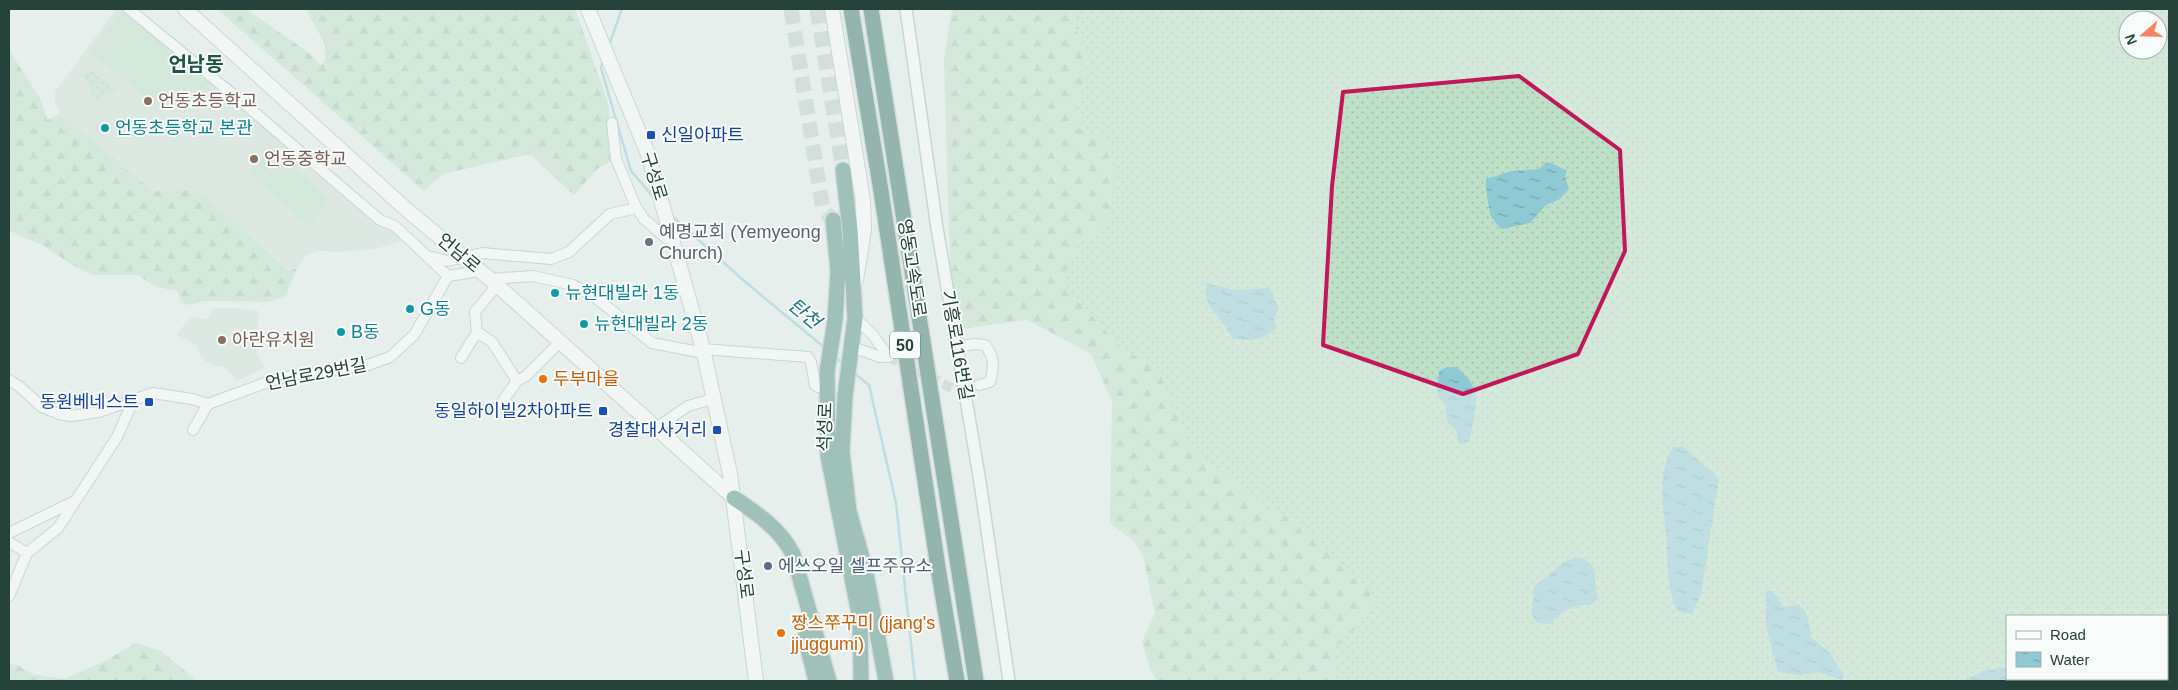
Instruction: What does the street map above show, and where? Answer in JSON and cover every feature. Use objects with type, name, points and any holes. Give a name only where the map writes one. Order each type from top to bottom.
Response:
[{"type":"highway","name":"영동고속도로","points":[[851,9],[884,210],[939,574],[958,681]]},
{"type":"highway","name":"영동고속도로","points":[[871,9],[976,681]]},
{"type":"highway","name":"석성로","points":[[843,170],[855,291],[854,324],[846,388],[842,452],[849,511],[865,568],[886,681]]},
{"type":"highway","name":"석성로","points":[[833,220],[838,271],[835,320],[827,372],[828,456],[860,619],[860,680]]},
{"type":"highway","points":[[734,498],[768,521],[786,541],[798,568],[829,681]]},
{"type":"highway","points":[[734,498],[772,537],[787,562],[816,681]]},
{"type":"main road","name":"언남로","points":[[185,9],[408,210],[489,278],[734,498]]},
{"type":"main road","name":"구성로","points":[[588,9],[648,154],[704,351],[734,498],[756,681]]},
{"type":"main road","points":[[832,9],[863,200],[864,230],[855,291]]},
{"type":"street","points":[[130,9],[380,220],[395,226],[448,276],[489,278],[533,276],[573,285],[596,298],[652,343],[704,351],[808,357],[811,362],[815,385],[827,388]]},
{"type":"street","name":"기흥로116번길","points":[[906,9],[937,228],[980,482],[1009,681]]},
{"type":"street","points":[[612,123],[616,159],[637,208],[644,219],[675,246]]},
{"type":"street","points":[[426,255],[448,261],[482,253],[551,259],[569,252],[610,214],[637,208]]},
{"type":"street","name":"언남로29번길","points":[[208,404],[286,376],[368,365],[390,356],[414,335],[448,276]]},
{"type":"street","points":[[461,358],[477,332],[475,312],[489,278]]},
{"type":"street","points":[[854,324],[872,334],[889,357],[880,357],[858,349],[854,354]]},
{"type":"street","points":[[477,332],[492,342],[517,381]]},
{"type":"street","points":[[502,402],[517,381],[526,376],[560,342]]},
{"type":"street","points":[[957,347],[974,344],[985,345],[991,352],[994,361],[990,382],[979,385]]},
{"type":"street","points":[[9,380],[42,407],[59,414],[71,416],[99,412],[153,393],[192,398],[208,404],[193,430]]},
{"type":"street","points":[[656,428],[688,406],[713,399]]},
{"type":"street","points":[[9,596],[27,553],[58,528],[117,437],[133,400]]},
{"type":"street","points":[[9,533],[76,501]]},
{"type":"street","points":[[9,542],[27,553]]},
{"type":"highlighted area","points":[[1519,76],[1620,150],[1625,251],[1578,354],[1463,394],[1323,345],[1332,186],[1343,92]]},
{"type":"shaded area","points":[[116,9],[129,9],[409,239],[375,249],[343,252],[318,251],[306,255],[297,268],[290,271],[206,196],[189,190],[153,191],[60,114],[55,102],[55,92]]},
{"type":"shaded area","name":"아란유치원","points":[[213,308],[259,311],[256,351],[265,368],[237,381],[224,366],[213,366],[200,357],[197,346],[176,334],[192,317],[208,319]]},
{"type":"green space","points":[[217,9],[246,9],[309,53],[321,65],[325,61],[325,44],[306,9],[575,9],[608,103],[615,159],[597,169],[574,195],[530,154],[443,174],[424,191]]},
{"type":"green space","points":[[952,9],[1073,9],[1076,29],[1088,55],[1086,80],[1075,110],[1088,132],[1109,143],[1114,168],[1111,214],[1099,235],[1078,240],[1073,257],[1065,271],[1067,294],[1081,304],[1118,345],[1145,362],[1161,376],[1190,450],[1235,481],[1267,507],[1300,524],[1339,565],[1369,591],[1373,603],[1355,629],[1334,649],[1334,681],[1157,681],[1151,671],[1142,642],[1155,613],[1143,555],[1133,540],[1110,523],[1112,402],[1091,354],[1028,320],[952,330],[944,59]]},
{"type":"green space","points":[[1073,9],[2169,9],[2169,681],[1262,681],[1140,414],[1081,304],[1067,294],[1065,271],[1073,257],[1078,240],[1099,235],[1108,143],[1088,132],[1075,110],[1086,80],[1088,55],[1076,29]]},
{"type":"green space","points":[[121,11],[212,85],[196,106],[155,105],[89,51]]},
{"type":"green space","points":[[9,50],[41,100],[47,120],[60,114],[153,191],[189,190],[206,196],[289,271],[297,268],[286,296],[267,302],[205,301],[189,305],[180,302],[178,291],[156,287],[137,275],[93,275],[72,265],[44,246],[9,231]]},
{"type":"green space","points":[[93,71],[118,90],[95,100],[84,74]]},
{"type":"green space","points":[[267,153],[276,162],[259,182],[250,173]]},
{"type":"green space","points":[[283,159],[330,200],[309,225],[261,184]]},
{"type":"green space","points":[[136,643],[161,651],[197,681],[9,681],[9,664],[17,665],[32,674],[64,679],[107,660]]},
{"type":"water","points":[[1546,162],[1567,171],[1565,176],[1569,189],[1560,199],[1546,205],[1530,223],[1501,229],[1490,213],[1486,179],[1512,171],[1539,169]]},
{"type":"water","points":[[1207,283],[1233,290],[1270,288],[1279,309],[1274,319],[1276,328],[1261,338],[1233,339],[1208,303],[1206,295]]},
{"type":"water","points":[[1447,367],[1457,367],[1466,376],[1475,393],[1476,409],[1470,440],[1462,445],[1457,442],[1457,431],[1448,423],[1445,405],[1437,393],[1439,371]]},
{"type":"water","points":[[1673,447],[1683,447],[1719,478],[1701,594],[1692,614],[1678,611],[1671,593],[1668,574],[1663,488],[1665,465]]},
{"type":"water","points":[[1578,557],[1586,560],[1594,569],[1599,597],[1591,605],[1568,609],[1549,624],[1537,623],[1531,613],[1535,586],[1564,562]]},
{"type":"water","points":[[1766,591],[1773,591],[1783,607],[1799,605],[1806,613],[1812,638],[1829,652],[1844,676],[1841,680],[1819,672],[1799,675],[1778,672],[1766,626]]},
{"type":"water","points":[[2006,667],[2006,680],[2050,681],[1963,681],[1984,671]]},
{"type":"waterway","name":"탄천","points":[[609,45],[622,9]]},
{"type":"waterway","name":"탄천","points":[[603,60],[601,68],[631,171],[656,200]]},
{"type":"waterway","name":"탄천","points":[[672,216],[743,280],[825,348]]},
{"type":"waterway","name":"탄천","points":[[835,357],[844,364]]},
{"type":"waterway","name":"탄천","points":[[854,373],[869,385],[896,503],[915,681]]},
{"type":"tunnel","points":[[791,9],[823,210],[833,220]]},
{"type":"tunnel","points":[[817,9],[843,170]]},
{"type":"tunnel","points":[[889,357],[956,390],[979,385]]},
{"type":"place","name":"언동초등학교","points":[[148,101]]},
{"type":"place","name":"언동초등학교 본관","points":[[105,128]]},
{"type":"place","name":"신일아파트","points":[[651,135]]},
{"type":"place","name":"언동중학교","points":[[254,159]]},
{"type":"place","name":"예명교회 (Yemyeong Church)","points":[[649,242]]},
{"type":"place","name":"뉴현대빌라 1동","points":[[555,293]]},
{"type":"place","name":"G동","points":[[410,309]]},
{"type":"place","name":"뉴현대빌라 2동","points":[[584,324]]},
{"type":"place","name":"B동","points":[[341,332]]},
{"type":"place","name":"아란유치원","points":[[222,340]]},
{"type":"place","name":"두부마을","points":[[543,379]]},
{"type":"place","name":"동원베네스트","points":[[149,402]]},
{"type":"place","name":"동일하이빌2차아파트","points":[[603,411]]},
{"type":"place","name":"경찰대사거리","points":[[717,430]]},
{"type":"place","name":"에쓰오일 셀프주유소","points":[[768,566]]},
{"type":"place","name":"짱스쭈꾸미 (jjang's jjuggumi)","points":[[781,633]]},
{"type":"district","name":"언남동","points":[[196,64]]}]
